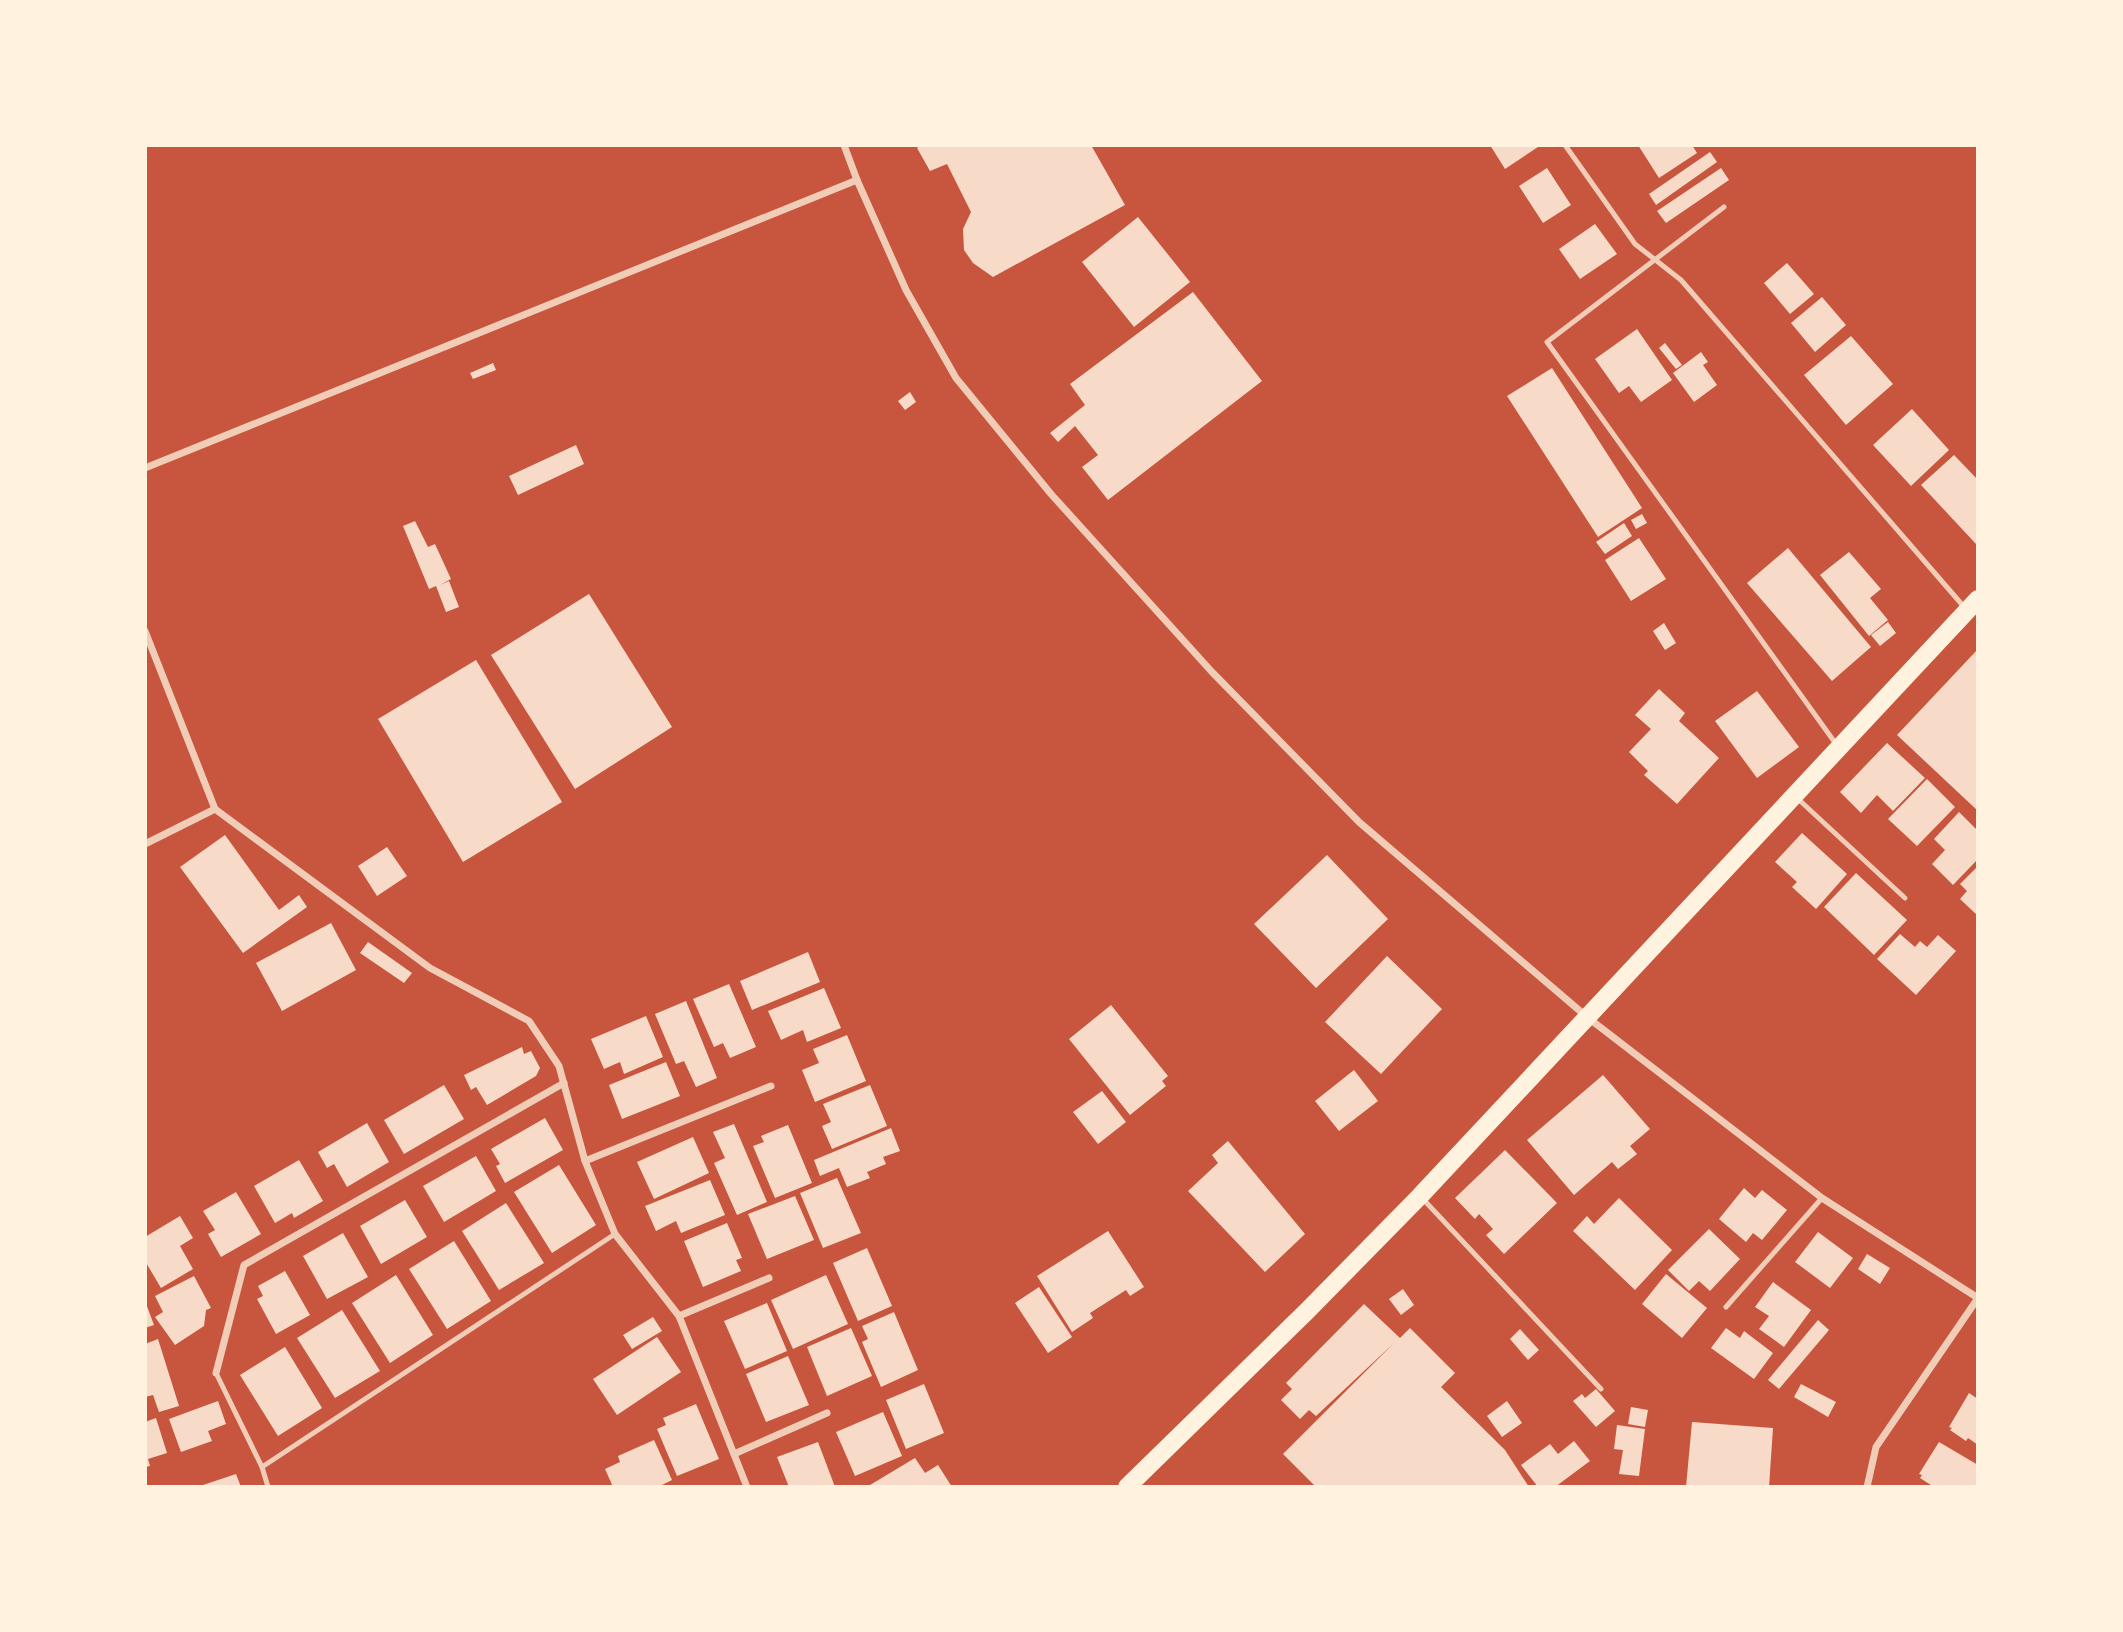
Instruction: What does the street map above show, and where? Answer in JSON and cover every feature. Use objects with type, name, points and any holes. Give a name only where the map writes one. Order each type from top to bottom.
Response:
[{"type":"main road","points":[[1132,1485],[1420,1196],[1972,605]]},
{"type":"street","points":[[844,145],[906,290],[956,378],[1051,494],[1212,672],[1359,822],[1587,1017],[1822,1198],[1978,1298],[1876,1447],[1867,1487]]},
{"type":"street","points":[[145,468],[857,180]]},
{"type":"street","points":[[145,631],[215,809],[430,968],[528,1021],[559,1066],[585,1161],[615,1234],[679,1316],[744,1486]]},
{"type":"street","points":[[145,844],[215,809]]},
{"type":"street","points":[[216,1373],[244,1265],[564,1083]]},
{"type":"street","points":[[585,1161],[771,1086]]},
{"type":"street","points":[[679,1316],[769,1278]]},
{"type":"street","points":[[734,1454],[827,1413]]},
{"type":"lane","points":[[1566,145],[1635,244],[1681,280],[1972,605]]},
{"type":"lane","points":[[1724,207],[1547,342],[1839,748]]},
{"type":"lane","points":[[1796,796],[1905,898]]},
{"type":"lane","points":[[1420,1196],[1601,1388]]},
{"type":"lane","points":[[1726,1307],[1822,1198]]},
{"type":"lane","points":[[262,1467],[615,1234]]},
{"type":"lane","points":[[216,1373],[262,1467],[268,1487]]},
{"type":"building","points":[[921,145],[1091,145],[1125,205],[993,277],[973,263],[964,250],[963,229],[971,212],[947,164],[930,171],[917,148]]},
{"type":"building","points":[[1490,145],[1541,145],[1505,169]]},
{"type":"building","points":[[1638,145],[1692,145],[1697,153],[1659,178]]},
{"type":"building","points":[[1710,152],[1717,162],[1656,205],[1649,194]]},
{"type":"building","points":[[1547,168],[1571,205],[1543,223],[1519,186]]},
{"type":"building","points":[[1721,168],[1729,180],[1666,223],[1657,211]]},
{"type":"building","points":[[1138,217],[1190,282],[1134,327],[1082,262]]},
{"type":"building","points":[[1595,224],[1617,254],[1580,279],[1559,249]]},
{"type":"building","points":[[1787,263],[1814,294],[1790,314],[1764,283]]},
{"type":"building","points":[[1193,292],[1262,381],[1108,500],[1082,467],[1098,455],[1075,426],[1058,442],[1050,433],[1085,405],[1070,384]]},
{"type":"building","points":[[1822,297],[1846,325],[1815,352],[1791,323]]},
{"type":"building","points":[[1637,329],[1672,380],[1641,402],[1629,386],[1619,393],[1595,359]]},
{"type":"building","points":[[1851,336],[1893,384],[1846,425],[1804,375]]},
{"type":"building","points":[[1665,343],[1682,365],[1676,369],[1659,348]]},
{"type":"building","points":[[1701,352],[1708,362],[1703,365],[1717,385],[1694,402],[1673,373]]},
{"type":"building","points":[[493,363],[496,370],[473,379],[470,373]]},
{"type":"building","points":[[1552,368],[1642,508],[1598,537],[1507,396]]},
{"type":"building","points":[[910,392],[916,402],[905,410],[898,401]]},
{"type":"building","points":[[1912,409],[1949,450],[1911,486],[1873,445]]},
{"type":"building","points":[[576,445],[584,464],[518,495],[509,476]]},
{"type":"building","points":[[1954,455],[1978,480],[1976,544],[1921,485]]},
{"type":"building","points":[[1642,514],[1647,523],[1636,529],[1631,520]]},
{"type":"building","points":[[415,521],[428,547],[435,544],[451,579],[440,585],[449,581],[459,607],[446,612],[436,586],[429,589],[403,526]]},
{"type":"building","points":[[1624,523],[1632,536],[1605,554],[1596,542]]},
{"type":"building","points":[[1639,538],[1666,579],[1631,601],[1605,560]]},
{"type":"building","points":[[1788,548],[1871,647],[1832,681],[1747,583]]},
{"type":"building","points":[[1849,552],[1881,589],[1870,598],[1888,620],[1869,636],[1820,575]]},
{"type":"building","points":[[589,594],[672,727],[575,789],[491,655]]},
{"type":"building","points":[[1888,622],[1896,633],[1880,646],[1871,635]]},
{"type":"building","points":[[1664,623],[1676,643],[1665,650],[1653,631]]},
{"type":"building","points":[[1978,649],[1978,811],[1897,735]]},
{"type":"building","points":[[476,660],[562,802],[463,862],[378,719]]},
{"type":"building","points":[[1659,689],[1685,713],[1679,721],[1719,758],[1677,804],[1644,775],[1648,771],[1629,752],[1651,729],[1635,715]]},
{"type":"building","points":[[1757,691],[1799,747],[1757,778],[1715,721]]},
{"type":"building","points":[[1887,743],[1925,778],[1893,811],[1877,795],[1861,813],[1840,792]]},
{"type":"building","points":[[1927,779],[1955,807],[1917,846],[1888,819]]},
{"type":"building","points":[[1959,812],[1978,831],[1978,859],[1953,885],[1932,864],[1945,850],[1934,839]]},
{"type":"building","points":[[1802,833],[1847,874],[1816,909],[1792,887],[1797,882],[1775,862]]},
{"type":"building","points":[[225,835],[279,910],[299,895],[307,907],[243,953],[180,867]]},
{"type":"building","points":[[387,847],[407,876],[377,896],[358,866]]},
{"type":"building","points":[[1327,855],[1388,919],[1316,988],[1254,924]]},
{"type":"building","points":[[1978,866],[1978,916],[1960,899],[1967,891],[1960,884]]},
{"type":"building","points":[[1856,873],[1907,920],[1874,955],[1824,907]]},
{"type":"building","points":[[331,923],[356,970],[282,1011],[256,963]]},
{"type":"building","points":[[1900,934],[1915,947],[1920,941],[1927,947],[1938,935],[1956,951],[1916,995],[1877,959]]},
{"type":"building","points":[[368,942],[412,973],[404,983],[360,953]]},
{"type":"building","points":[[808,952],[820,982],[752,1010],[740,981]]},
{"type":"building","points":[[1387,956],[1442,1009],[1381,1074],[1325,1022]]},
{"type":"building","points":[[729,984],[756,1047],[730,1058],[723,1043],[714,1047],[693,999]]},
{"type":"building","points":[[824,988],[841,1028],[807,1042],[803,1030],[781,1040],[768,1011]]},
{"type":"building","points":[[686,1001],[717,1078],[696,1087],[684,1061],[676,1064],[655,1014]]},
{"type":"building","points":[[1111,1005],[1168,1076],[1162,1081],[1166,1086],[1130,1115],[1069,1039]]},
{"type":"building","points":[[646,1016],[663,1057],[624,1074],[620,1062],[604,1069],[591,1039]]},
{"type":"building","points":[[847,1035],[866,1081],[815,1102],[802,1070],[819,1063],[813,1049]]},
{"type":"building","points":[[522,1047],[524,1054],[531,1051],[540,1068],[536,1076],[487,1105],[476,1087],[471,1090],[464,1075]]},
{"type":"building","points":[[666,1062],[680,1096],[622,1119],[609,1085]]},
{"type":"building","points":[[1354,1070],[1378,1101],[1339,1131],[1315,1101]]},
{"type":"building","points":[[1603,1075],[1650,1129],[1630,1146],[1637,1154],[1618,1169],[1612,1162],[1574,1195],[1527,1140]]},
{"type":"building","points":[[444,1085],[464,1119],[404,1154],[384,1120]]},
{"type":"building","points":[[870,1085],[887,1126],[832,1149],[822,1126],[831,1122],[823,1104]]},
{"type":"building","points":[[1102,1091],[1126,1122],[1098,1144],[1073,1112]]},
{"type":"building","points":[[545,1118],[563,1150],[505,1183],[496,1166],[500,1164],[491,1149]]},
{"type":"building","points":[[367,1123],[389,1162],[347,1187],[334,1164],[327,1168],[318,1152]]},
{"type":"building","points":[[734,1124],[767,1202],[737,1215],[714,1163],[725,1158],[713,1132]]},
{"type":"building","points":[[788,1125],[812,1183],[775,1198],[753,1146],[764,1142],[761,1136]]},
{"type":"building","points":[[891,1128],[900,1151],[883,1157],[886,1164],[867,1172],[870,1178],[847,1187],[839,1168],[820,1176],[814,1160]]},
{"type":"building","points":[[693,1137],[709,1173],[654,1199],[637,1162]]},
{"type":"building","points":[[1228,1141],[1305,1234],[1265,1272],[1188,1191],[1218,1163],[1212,1155]]},
{"type":"building","points":[[1505,1150],[1557,1203],[1504,1254],[1486,1235],[1493,1229],[1479,1214],[1475,1219],[1455,1198]]},
{"type":"building","points":[[476,1156],[496,1191],[444,1222],[423,1186]]},
{"type":"building","points":[[299,1160],[323,1201],[294,1218],[292,1213],[275,1223],[254,1186]]},
{"type":"building","points":[[559,1165],[596,1225],[552,1253],[514,1192]]},
{"type":"building","points":[[837,1178],[861,1233],[823,1248],[800,1193]]},
{"type":"building","points":[[710,1180],[725,1215],[681,1233],[676,1221],[656,1231],[645,1206]]},
{"type":"building","points":[[1744,1188],[1755,1198],[1762,1190],[1787,1210],[1762,1240],[1753,1233],[1746,1242],[1719,1219]]},
{"type":"building","points":[[236,1192],[261,1234],[221,1257],[208,1234],[215,1230],[203,1211]]},
{"type":"building","points":[[795,1196],[814,1240],[767,1259],[748,1214]]},
{"type":"building","points":[[1619,1198],[1672,1250],[1635,1290],[1573,1231],[1587,1216],[1594,1224]]},
{"type":"building","points":[[405,1200],[427,1237],[381,1264],[360,1226]]},
{"type":"building","points":[[506,1203],[544,1263],[499,1290],[462,1231]]},
{"type":"building","points":[[180,1216],[193,1238],[180,1246],[193,1269],[161,1288],[145,1261],[145,1237]]},
{"type":"building","points":[[727,1223],[742,1258],[736,1260],[741,1271],[703,1287],[684,1241]]},
{"type":"building","points":[[1709,1229],[1740,1259],[1710,1291],[1699,1281],[1689,1291],[1668,1270]]},
{"type":"building","points":[[1108,1231],[1144,1287],[1130,1296],[1126,1290],[1090,1313],[1093,1318],[1072,1332],[1037,1276]]},
{"type":"building","points":[[1818,1232],[1853,1258],[1830,1288],[1795,1262]]},
{"type":"building","points":[[343,1233],[368,1277],[327,1299],[303,1256]]},
{"type":"building","points":[[454,1241],[491,1301],[447,1329],[409,1269]]},
{"type":"building","points":[[867,1248],[892,1306],[858,1321],[833,1263]]},
{"type":"building","points":[[1867,1254],[1890,1268],[1880,1284],[1858,1269]]},
{"type":"building","points":[[285,1271],[310,1315],[276,1334],[257,1299],[263,1296],[258,1286]]},
{"type":"building","points":[[1666,1274],[1707,1308],[1682,1338],[1642,1304]]},
{"type":"building","points":[[396,1275],[433,1335],[390,1363],[352,1303]]},
{"type":"building","points":[[826,1275],[848,1324],[793,1349],[771,1300]]},
{"type":"building","points":[[194,1276],[211,1308],[206,1310],[204,1326],[175,1345],[155,1317],[163,1312],[155,1296]]},
{"type":"building","points":[[1773,1282],[1811,1310],[1784,1347],[1759,1329],[1769,1316],[1755,1307]]},
{"type":"building","points":[[1039,1287],[1072,1337],[1048,1353],[1015,1303]]},
{"type":"building","points":[[1403,1289],[1414,1305],[1401,1315],[1389,1299]]},
{"type":"building","points":[[145,1301],[154,1325],[145,1328]]},
{"type":"building","points":[[767,1303],[787,1351],[745,1369],[724,1321]]},
{"type":"building","points":[[1364,1304],[1400,1338],[1410,1328],[1455,1373],[1441,1387],[1505,1450],[1529,1487],[1316,1487],[1283,1454],[1394,1343],[1316,1416],[1309,1410],[1300,1419],[1281,1400],[1292,1389],[1286,1383]]},
{"type":"building","points":[[342,1310],[380,1371],[335,1398],[297,1338]]},
{"type":"building","points":[[894,1312],[918,1370],[881,1387],[862,1342],[868,1339],[862,1326]]},
{"type":"building","points":[[653,1317],[662,1331],[632,1349],[623,1335]]},
{"type":"building","points":[[1818,1320],[1829,1330],[1779,1389],[1768,1380]]},
{"type":"building","points":[[851,1328],[872,1376],[827,1396],[807,1347]]},
{"type":"building","points":[[1726,1328],[1740,1338],[1744,1331],[1773,1353],[1754,1379],[1711,1348]]},
{"type":"building","points":[[1520,1329],[1539,1350],[1528,1360],[1510,1339]]},
{"type":"building","points":[[657,1337],[681,1372],[617,1415],[593,1379]]},
{"type":"building","points":[[158,1339],[179,1406],[159,1412],[153,1395],[145,1397],[145,1344]]},
{"type":"building","points":[[285,1347],[322,1408],[278,1436],[240,1375]]},
{"type":"building","points":[[788,1356],[809,1405],[766,1422],[746,1374]]},
{"type":"building","points":[[924,1384],[944,1433],[906,1449],[886,1400]]},
{"type":"building","points":[[1801,1384],[1836,1402],[1828,1417],[1794,1397]]},
{"type":"building","points":[[1596,1389],[1615,1411],[1596,1427],[1573,1401],[1582,1394],[1585,1398]]},
{"type":"building","points":[[1969,1393],[1978,1399],[1978,1445],[1968,1438],[1966,1441],[1949,1427]]},
{"type":"building","points":[[218,1401],[226,1424],[208,1431],[212,1441],[181,1452],[169,1419]]},
{"type":"building","points":[[1507,1401],[1522,1423],[1502,1437],[1487,1416]]},
{"type":"building","points":[[696,1404],[719,1459],[677,1476],[657,1429],[666,1425],[663,1418]]},
{"type":"building","points":[[1631,1407],[1648,1410],[1645,1427],[1628,1424]]},
{"type":"building","points":[[883,1412],[902,1456],[855,1476],[836,1432]]},
{"type":"building","points":[[156,1418],[167,1453],[148,1459],[150,1466],[145,1467],[145,1422]]},
{"type":"building","points":[[1692,1422],[1773,1428],[1769,1487],[1686,1487]]},
{"type":"building","points":[[1617,1425],[1645,1429],[1639,1476],[1619,1474],[1623,1450],[1614,1449]]},
{"type":"building","points":[[654,1440],[672,1480],[658,1487],[613,1487],[605,1469],[620,1462],[618,1456]]},
{"type":"building","points":[[1574,1441],[1590,1461],[1555,1487],[1538,1487],[1521,1465],[1550,1444],[1558,1454]]},
{"type":"building","points":[[818,1442],[835,1487],[789,1487],[777,1457]]},
{"type":"building","points":[[1939,1442],[1978,1465],[1977,1487],[1934,1487],[1920,1478],[1922,1475],[1919,1474]]},
{"type":"building","points":[[915,1458],[925,1473],[938,1465],[952,1487],[871,1487],[870,1485]]},
{"type":"building","points":[[236,1474],[241,1487],[200,1487],[200,1486]]}]
